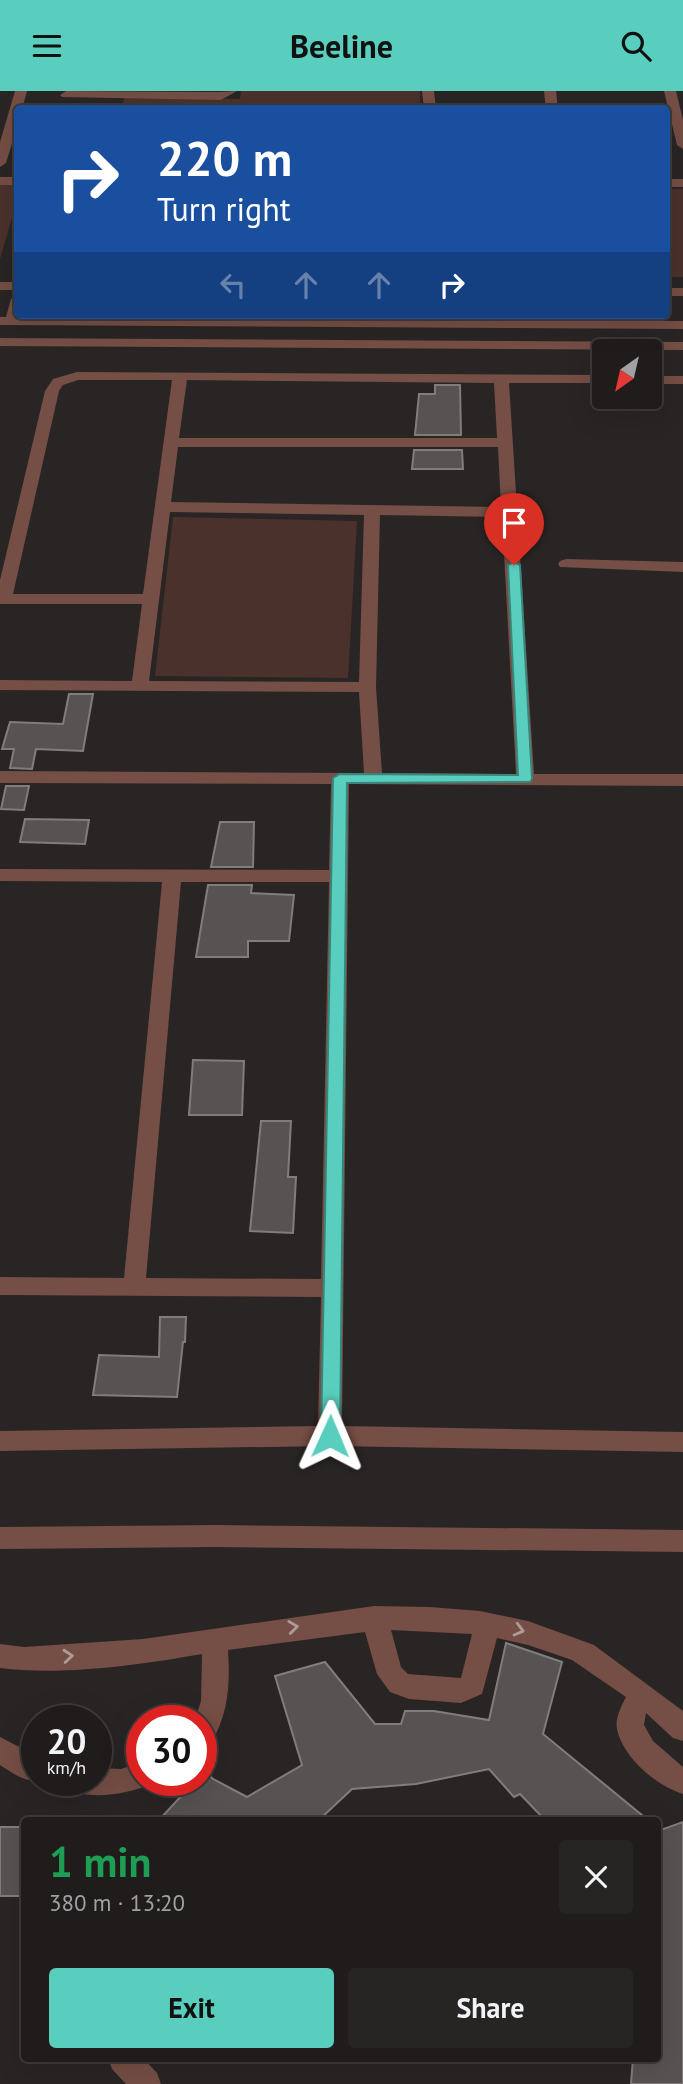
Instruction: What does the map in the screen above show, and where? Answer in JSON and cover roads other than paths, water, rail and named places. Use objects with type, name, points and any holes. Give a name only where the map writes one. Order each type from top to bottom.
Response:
[{"type":"street","points":[[66,93],[221,96],[232,91]]},
{"type":"street","points":[[670,91],[683,145]]},
{"type":"street","points":[[0,163],[4,139],[14,111]]},
{"type":"street","points":[[0,307],[13,311]]},
{"type":"street","points":[[396,319],[683,325]]},
{"type":"street","points":[[0,342],[683,346]]},
{"type":"street","points":[[150,599],[2,599],[53,386],[58,381],[76,376],[592,379]]},
{"type":"street","points":[[140,684],[180,376]]},
{"type":"street","points":[[501,377],[525,779]]},
{"type":"street","points":[[662,380],[683,380]]},
{"type":"street","points":[[171,442],[505,443]]},
{"type":"street","points":[[164,507],[511,512]]},
{"type":"street","points":[[372,512],[367,687],[373,780]]},
{"type":"street","points":[[566,564],[683,567]]},
{"type":"street","points":[[0,685],[367,687]]},
{"type":"street","points":[[0,777],[683,780]]},
{"type":"street","points":[[330,1436],[340,778]]},
{"type":"street","points":[[0,875],[339,876]]},
{"type":"street","points":[[134,1288],[172,876]]},
{"type":"street","points":[[0,1286],[332,1288]]},
{"type":"street","points":[[0,1441],[330,1436],[683,1443]]},
{"type":"street","points":[[0,1538],[217,1536],[683,1541]]},
{"type":"street","points":[[0,1656],[24,1659],[180,1646],[374,1618],[427,1617],[516,1628],[580,1650],[641,1693],[683,1729]]},
{"type":"street","points":[[374,1618],[390,1674],[398,1682],[409,1687],[461,1691],[473,1685],[486,1624]]},
{"type":"street","points":[[214,1639],[216,1705]]},
{"type":"street","points":[[641,1693],[632,1714],[631,1730],[642,1747],[676,1779],[683,1781]]},
{"type":"street","points":[[0,1750],[21,1763]]},
{"type":"street","points":[[127,2062],[146,2084]]}]
